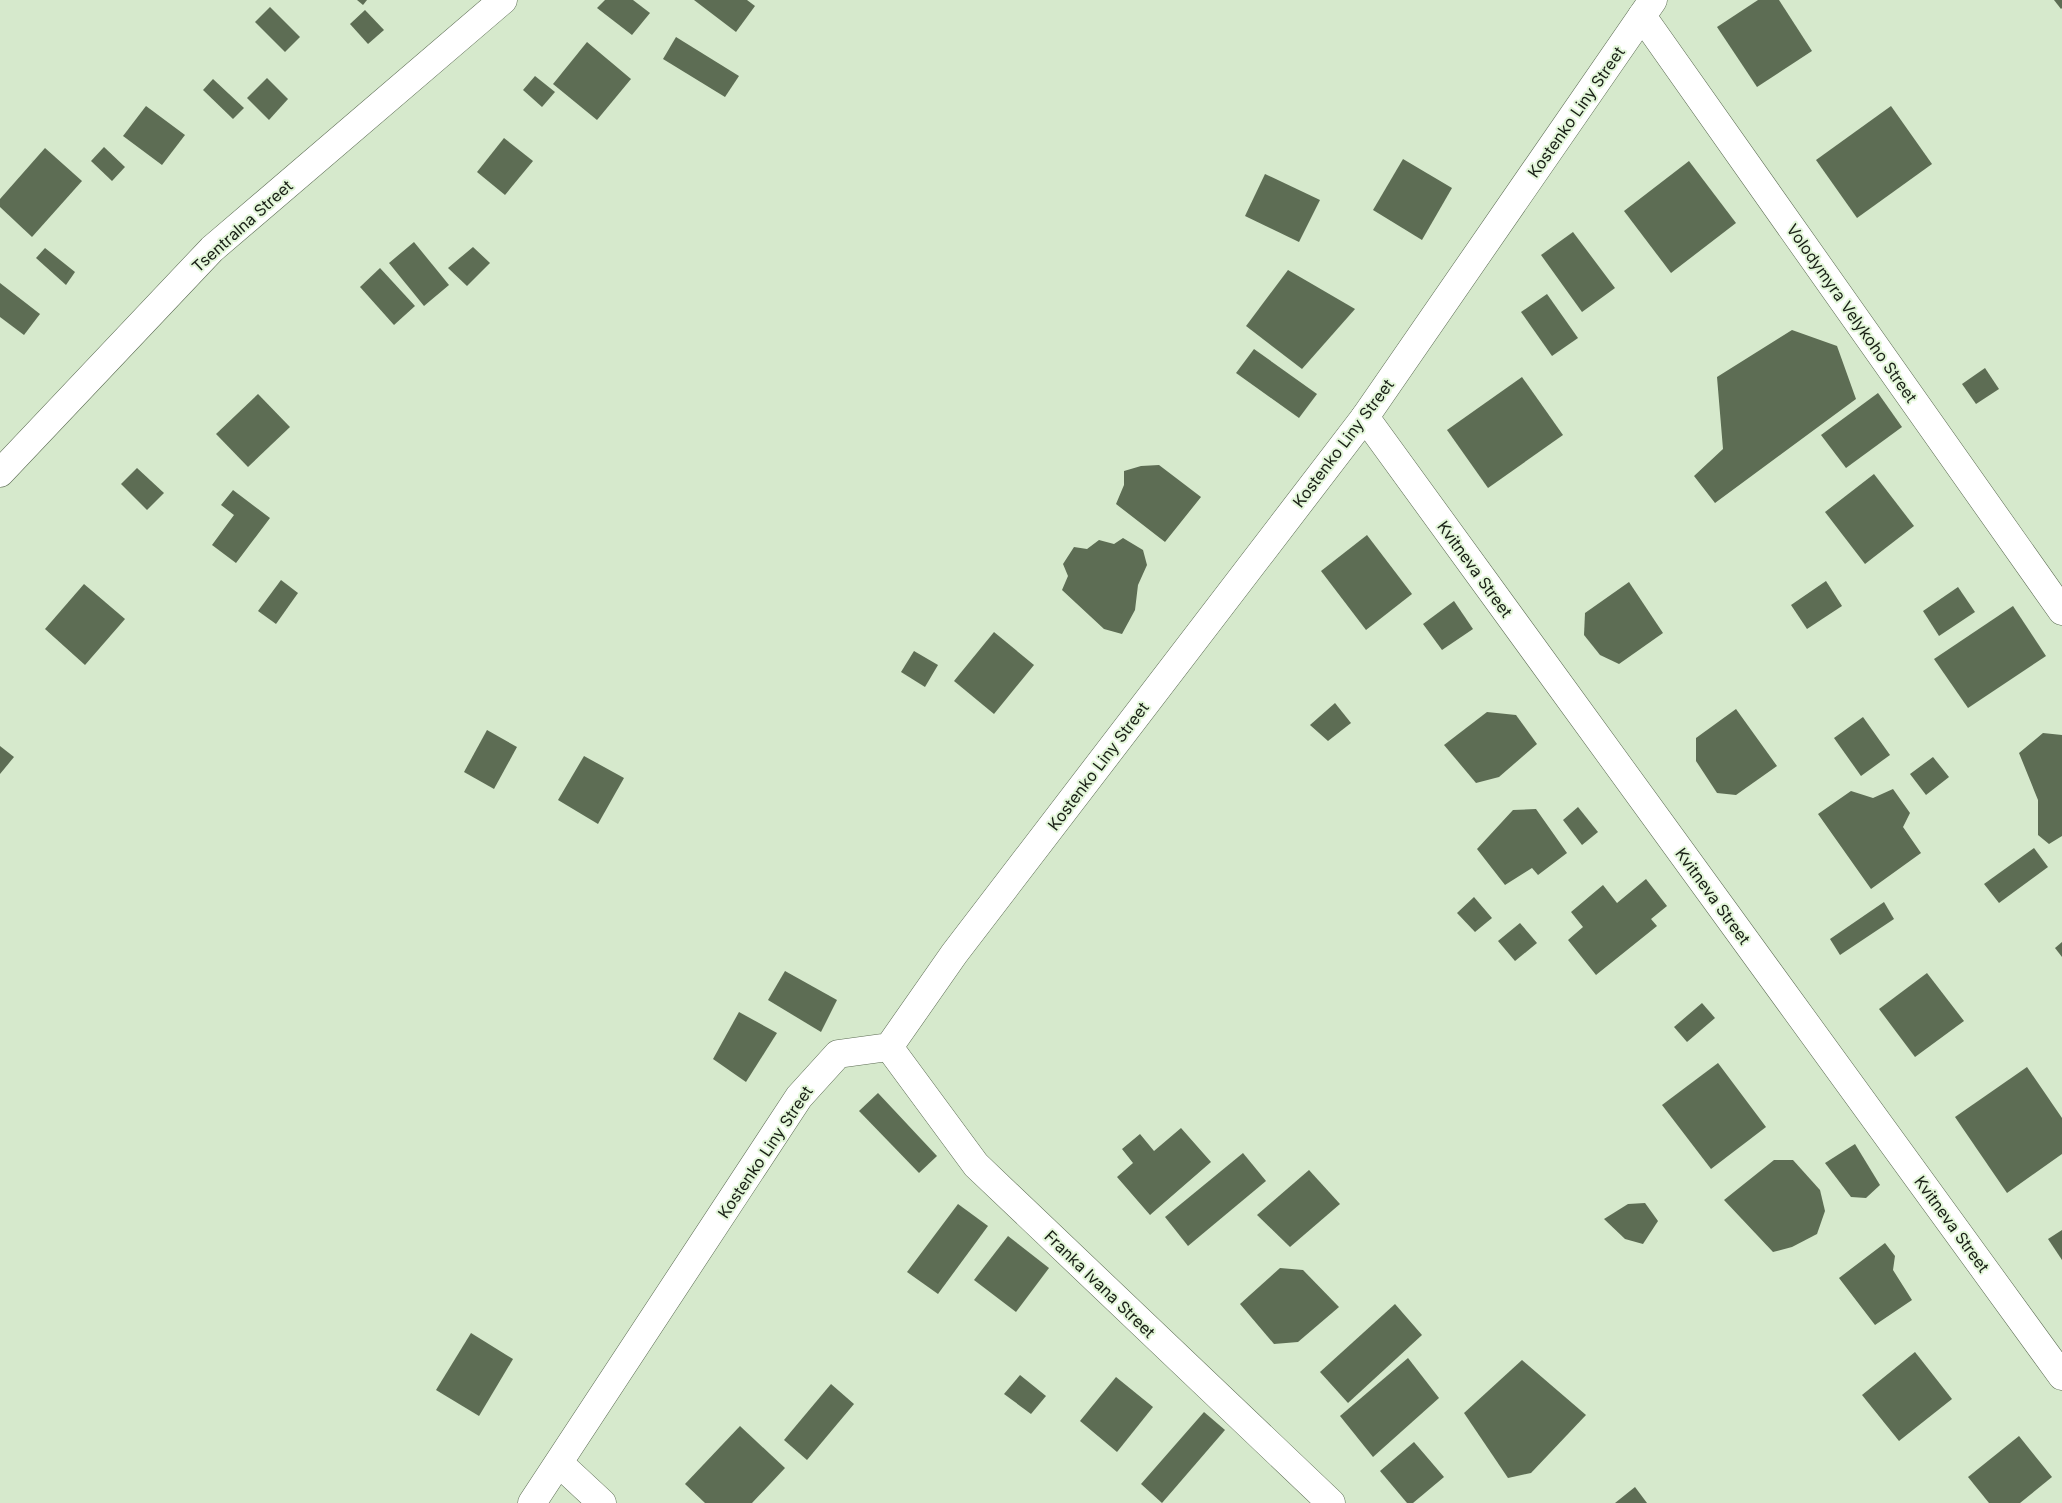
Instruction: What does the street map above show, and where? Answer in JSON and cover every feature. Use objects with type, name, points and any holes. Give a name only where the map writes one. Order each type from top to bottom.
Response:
[{"type":"street","name":"Tsentralna Street","points":[[0,473],[212,249],[503,0]]},
{"type":"street","name":"Kostenko Liny Street","points":[[532,1503],[799,1097],[838,1054],[890,1047],[954,954],[1365,417],[1647,8]]},
{"type":"street","name":"Volodymyra Velykoho Street","points":[[1647,8],[2062,611]]},
{"type":"street","name":"Kvitneva Street","points":[[1365,417],[2062,1376]]},
{"type":"street","name":"Franka Ivana Street","points":[[890,1047],[976,1165],[1331,1503]]},
{"type":"street","points":[[559,1463],[602,1503]]},
{"type":"building","points":[[357,0],[367,0],[363,5]]},
{"type":"building","points":[[605,0],[633,0],[650,13],[632,35],[597,8]]},
{"type":"building","points":[[694,0],[747,0],[755,6],[736,32]]},
{"type":"building","points":[[1758,0],[1779,0],[1812,51],[1757,87],[1717,27]]},
{"type":"building","points":[[2054,0],[2062,0],[2061,9]]},
{"type":"building","points":[[270,7],[300,37],[285,52],[255,22]]},
{"type":"building","points":[[365,10],[384,30],[368,44],[350,24]]},
{"type":"building","points":[[676,37],[739,76],[725,97],[663,59]]},
{"type":"building","points":[[587,42],[631,79],[597,120],[553,84]]},
{"type":"building","points":[[535,76],[555,92],[542,107],[523,90]]},
{"type":"building","points":[[267,78],[288,99],[269,120],[247,98]]},
{"type":"building","points":[[213,79],[244,108],[233,119],[203,90]]},
{"type":"building","points":[[146,106],[185,135],[162,165],[123,136]]},
{"type":"building","points":[[1891,106],[1932,164],[1857,218],[1816,160]]},
{"type":"building","points":[[504,138],[533,161],[505,195],[477,172]]},
{"type":"building","points":[[104,147],[125,167],[112,181],[91,161]]},
{"type":"building","points":[[45,148],[82,181],[32,237],[0,207],[0,199]]},
{"type":"building","points":[[1403,159],[1452,188],[1422,240],[1373,210]]},
{"type":"building","points":[[1689,161],[1736,223],[1671,273],[1624,211]]},
{"type":"building","points":[[1265,174],[1320,200],[1299,242],[1245,216]]},
{"type":"building","points":[[1573,232],[1615,288],[1582,312],[1541,255]]},
{"type":"building","points":[[414,242],[449,285],[424,306],[389,263]]},
{"type":"building","points":[[473,247],[490,263],[467,286],[448,268]]},
{"type":"building","points":[[45,248],[75,272],[66,285],[36,258]]},
{"type":"building","points":[[380,268],[415,306],[394,325],[360,287]]},
{"type":"building","points":[[1288,270],[1355,309],[1302,369],[1246,326]]},
{"type":"building","points":[[0,283],[40,314],[24,335],[0,317]]},
{"type":"building","points":[[1547,294],[1578,338],[1552,356],[1521,312]]},
{"type":"building","points":[[1792,330],[1837,346],[1856,399],[1715,503],[1694,476],[1723,449],[1717,377]]},
{"type":"building","points":[[1254,349],[1317,394],[1299,418],[1236,373]]},
{"type":"building","points":[[1985,368],[1999,389],[1976,404],[1962,384]]},
{"type":"building","points":[[1522,377],[1563,435],[1488,488],[1447,430]]},
{"type":"building","points":[[1878,393],[1902,427],[1846,468],[1821,435]]},
{"type":"building","points":[[258,394],[290,427],[248,467],[216,434]]},
{"type":"building","points":[[1159,465],[1201,497],[1165,542],[1116,504],[1124,485],[1124,471],[1141,466]]},
{"type":"building","points":[[137,468],[164,493],[147,510],[121,484]]},
{"type":"building","points":[[1874,474],[1914,526],[1865,564],[1825,512]]},
{"type":"building","points":[[233,490],[270,518],[236,563],[212,545],[234,515],[221,505]]},
{"type":"building","points":[[1367,535],[1412,594],[1366,630],[1321,571]]},
{"type":"building","points":[[1123,538],[1143,550],[1147,565],[1138,585],[1135,610],[1122,634],[1104,629],[1062,590],[1068,576],[1063,564],[1074,547],[1087,549],[1099,540],[1114,544]]},
{"type":"building","points":[[281,580],[298,593],[276,624],[258,611]]},
{"type":"building","points":[[1826,581],[1842,606],[1807,629],[1791,605]]},
{"type":"building","points":[[1629,582],[1663,633],[1619,664],[1600,655],[1584,635],[1585,613]]},
{"type":"building","points":[[84,584],[125,619],[85,665],[45,629]]},
{"type":"building","points":[[1958,587],[1975,612],[1939,636],[1923,611]]},
{"type":"building","points":[[1454,601],[1473,629],[1442,650],[1423,624]]},
{"type":"building","points":[[2013,606],[2046,656],[1968,708],[1934,659]]},
{"type":"building","points":[[994,632],[1034,665],[994,714],[954,681]]},
{"type":"building","points":[[914,651],[938,665],[925,687],[901,672]]},
{"type":"building","points":[[1335,703],[1351,723],[1328,741],[1310,725]]},
{"type":"building","points":[[1736,709],[1777,766],[1736,795],[1717,793],[1696,761],[1696,738]]},
{"type":"building","points":[[1487,712],[1516,715],[1537,744],[1499,777],[1476,783],[1444,745]]},
{"type":"building","points":[[1863,717],[1890,755],[1861,776],[1834,738]]},
{"type":"building","points":[[487,730],[517,747],[494,789],[464,772]]},
{"type":"building","points":[[2043,733],[2062,735],[2062,836],[2049,844],[2038,835],[2038,800],[2019,753]]},
{"type":"building","points":[[0,746],[14,757],[0,774]]},
{"type":"building","points":[[584,756],[624,778],[598,824],[558,800]]},
{"type":"building","points":[[1933,757],[1949,777],[1926,795],[1910,774]]},
{"type":"building","points":[[1893,789],[1910,813],[1903,827],[1921,853],[1871,889],[1818,814],[1851,791],[1873,798]]},
{"type":"building","points":[[1578,807],[1598,832],[1582,845],[1563,820]]},
{"type":"building","points":[[1536,809],[1567,853],[1538,875],[1532,868],[1505,885],[1477,849],[1513,810]]},
{"type":"building","points":[[2034,848],[2048,867],[1999,903],[1984,884]]},
{"type":"building","points":[[1646,879],[1667,906],[1651,919],[1657,926],[1596,975],[1568,940],[1583,927],[1571,912],[1603,885],[1617,903]]},
{"type":"building","points":[[1474,897],[1492,918],[1475,932],[1457,913]]},
{"type":"building","points":[[1884,902],[1894,919],[1840,955],[1830,939]]},
{"type":"building","points":[[1520,923],[1537,943],[1515,961],[1498,941]]},
{"type":"building","points":[[2062,942],[2062,957],[2055,948]]},
{"type":"building","points":[[785,971],[837,1000],[821,1032],[768,1000]]},
{"type":"building","points":[[1927,973],[1964,1021],[1915,1057],[1879,1009]]},
{"type":"building","points":[[1702,1003],[1715,1018],[1687,1042],[1674,1027]]},
{"type":"building","points":[[739,1012],[777,1033],[746,1082],[713,1059]]},
{"type":"building","points":[[1718,1063],[1766,1127],[1711,1169],[1662,1105]]},
{"type":"building","points":[[2027,1067],[2062,1118],[2062,1154],[2007,1193],[1955,1117]]},
{"type":"building","points":[[878,1093],[937,1156],[919,1173],[859,1111]]},
{"type":"building","points":[[1181,1128],[1211,1162],[1150,1215],[1117,1177],[1133,1163],[1122,1149],[1140,1134],[1154,1151]]},
{"type":"building","points":[[1855,1144],[1880,1185],[1866,1198],[1851,1197],[1825,1163]]},
{"type":"building","points":[[1243,1153],[1266,1181],[1188,1246],[1165,1217]]},
{"type":"building","points":[[1774,1160],[1793,1160],[1820,1190],[1825,1211],[1817,1234],[1792,1247],[1773,1252],[1724,1200]]},
{"type":"building","points":[[1309,1170],[1340,1204],[1290,1247],[1257,1215]]},
{"type":"building","points":[[1645,1203],[1658,1221],[1643,1244],[1625,1239],[1604,1219],[1628,1204]]},
{"type":"building","points":[[958,1204],[988,1226],[938,1294],[907,1272]]},
{"type":"building","points":[[2062,1230],[2062,1260],[2048,1239]]},
{"type":"building","points":[[1008,1236],[1049,1268],[1016,1312],[974,1280]]},
{"type":"building","points":[[1885,1243],[1895,1256],[1893,1270],[1912,1300],[1875,1325],[1839,1278]]},
{"type":"building","points":[[1280,1268],[1303,1270],[1339,1307],[1298,1342],[1274,1344],[1240,1304]]},
{"type":"building","points":[[1395,1304],[1422,1335],[1348,1403],[1320,1372]]},
{"type":"building","points":[[471,1333],[513,1359],[479,1416],[436,1390]]},
{"type":"building","points":[[1915,1352],[1952,1399],[1899,1441],[1862,1395]]},
{"type":"building","points":[[1408,1358],[1439,1398],[1373,1457],[1340,1416]]},
{"type":"building","points":[[1522,1360],[1586,1415],[1531,1473],[1508,1478],[1464,1413]]},
{"type":"building","points":[[1020,1375],[1046,1396],[1031,1414],[1004,1394]]},
{"type":"building","points":[[1116,1377],[1153,1407],[1117,1452],[1080,1421]]},
{"type":"building","points":[[831,1384],[854,1404],[807,1460],[784,1440]]},
{"type":"building","points":[[1204,1412],[1225,1430],[1162,1503],[1141,1484]]},
{"type":"building","points":[[740,1426],[785,1468],[752,1503],[705,1503],[685,1484]]},
{"type":"building","points":[[2019,1436],[2052,1477],[2020,1503],[1989,1503],[1968,1477]]},
{"type":"building","points":[[1414,1442],[1444,1477],[1413,1503],[1407,1503],[1380,1471]]},
{"type":"building","points":[[1635,1487],[1647,1503],[1615,1503]]}]
